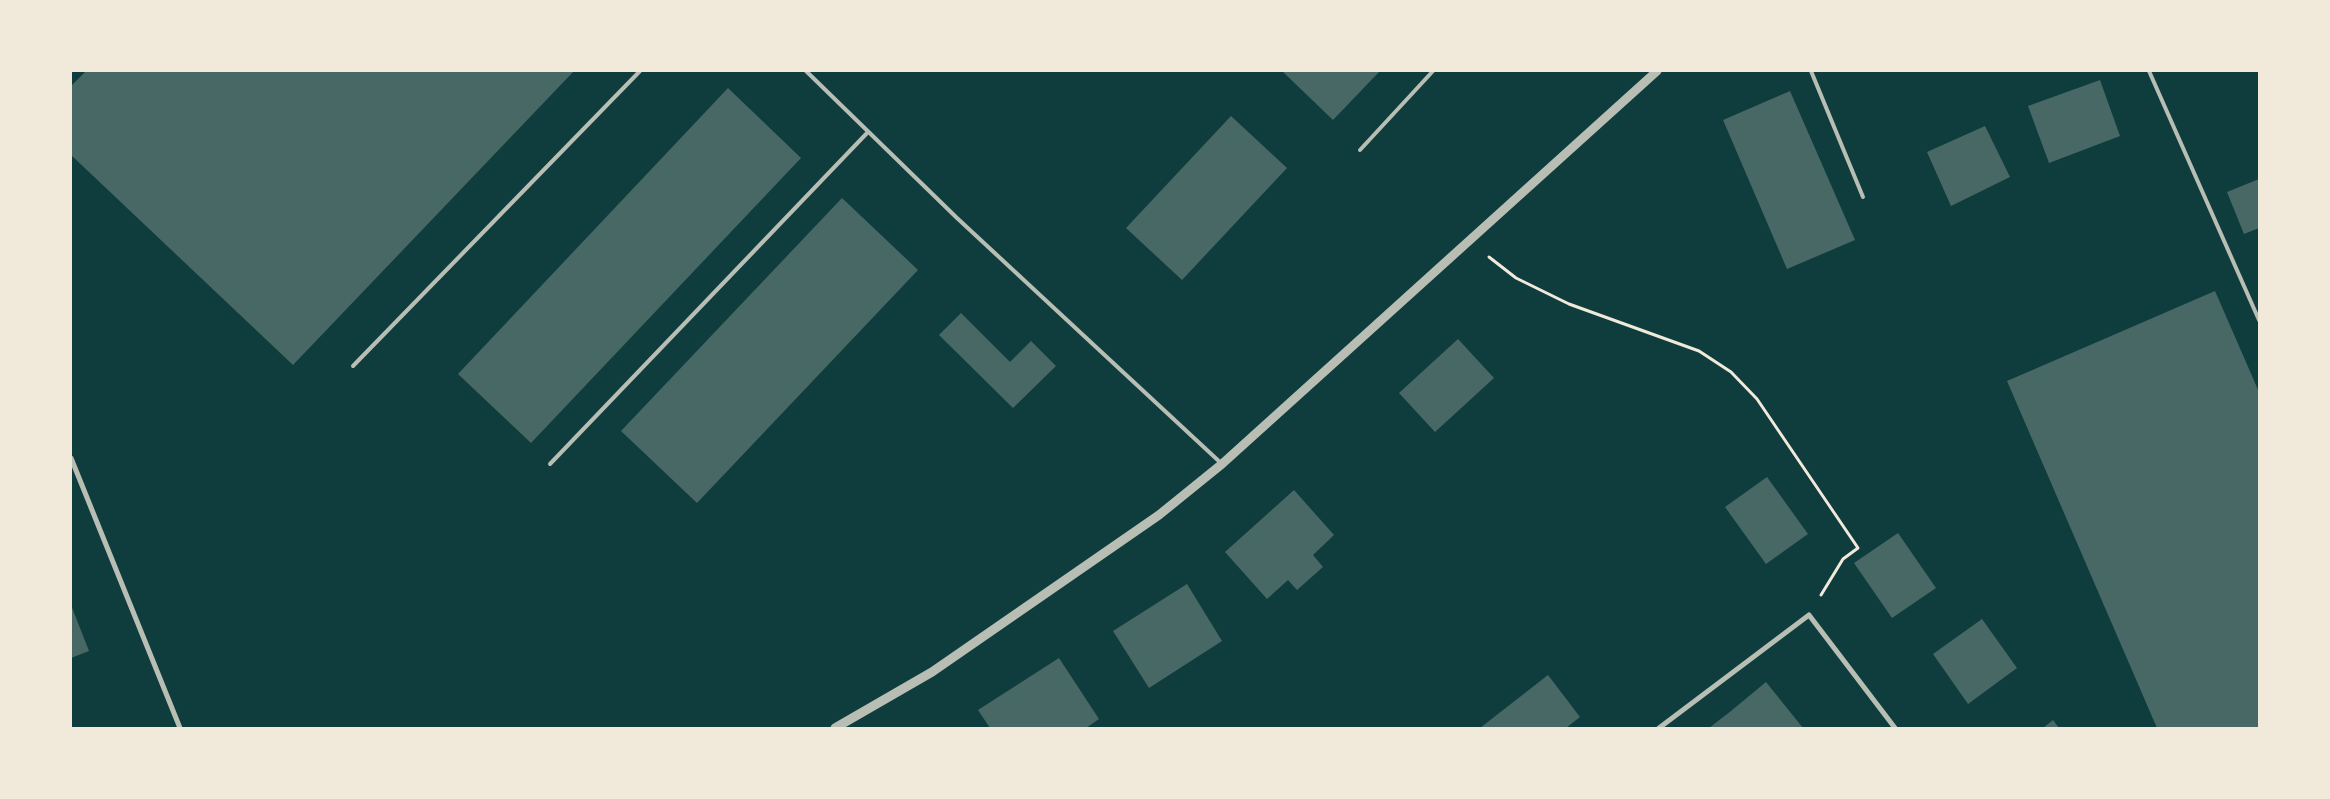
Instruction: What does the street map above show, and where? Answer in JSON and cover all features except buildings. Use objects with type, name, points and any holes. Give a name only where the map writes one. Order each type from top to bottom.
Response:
[{"type":"street","points":[[835,728],[932,672],[1013,617],[1158,515],[1222,464],[1657,71]]},
{"type":"street","points":[[71,458],[180,728]]},
{"type":"street","points":[[1659,728],[1809,615],[1895,728]]},
{"type":"lane","points":[[353,366],[640,71]]},
{"type":"lane","points":[[806,71],[957,218],[1222,464]]},
{"type":"lane","points":[[1360,150],[1433,71]]},
{"type":"lane","points":[[1811,71],[1863,197]]},
{"type":"lane","points":[[2149,71],[2259,320]]},
{"type":"lane","points":[[550,464],[868,132]]},
{"type":"path","points":[[1469,241],[1516,278],[1569,304],[1699,351],[1731,372],[1757,399],[1858,548],[1843,558],[1809,615]]}]
